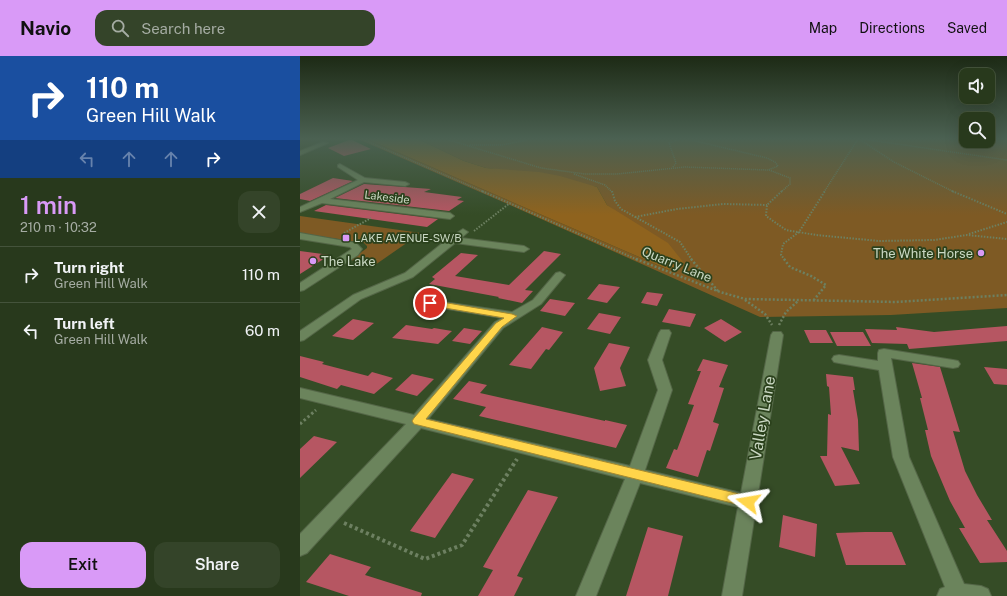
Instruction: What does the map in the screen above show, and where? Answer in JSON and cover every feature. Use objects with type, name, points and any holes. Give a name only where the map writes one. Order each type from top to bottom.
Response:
[{"type":"street","name":"Lakeside","points":[[340,166],[363,180],[405,184]]},
{"type":"street","name":"Lakeside","points":[[300,210],[363,180]]},
{"type":"street","name":"Lakeside","points":[[321,200],[450,216]]},
{"type":"street","points":[[300,337],[357,297],[409,275],[463,232]]},
{"type":"street","points":[[300,236],[353,245],[357,249],[355,253],[302,285]]},
{"type":"street","points":[[452,240],[524,249]]},
{"type":"street","points":[[300,547],[418,421],[499,325],[537,302],[560,275]]},
{"type":"street","points":[[430,303],[512,316]]},
{"type":"street","points":[[586,596],[635,474],[665,390],[655,360],[666,332]]},
{"type":"street","name":"Valley Lane","points":[[732,596],[777,335]]},
{"type":"street","points":[[953,364],[884,353],[885,367],[901,457],[953,595],[981,596]]},
{"type":"street","points":[[839,359],[885,367]]},
{"type":"street","points":[[300,393],[748,502]]},
{"type":"path","name":"Quarry Lane","points":[[420,164],[664,271],[720,292],[745,299],[896,302],[1007,295]]},
{"type":"path","points":[[528,164],[540,168],[585,174],[617,174],[672,168],[707,167],[768,170],[790,178],[790,184],[767,206],[766,216],[786,230],[816,235],[879,241],[934,240],[967,234],[1007,222]]},
{"type":"path","points":[[672,168],[676,164]]},
{"type":"path","points":[[768,170],[778,166],[777,164]]},
{"type":"path","points":[[813,301],[826,285],[790,266],[781,255],[783,244],[799,232],[843,164]]},
{"type":"path","points":[[896,164],[915,175],[1007,214]]},
{"type":"path","points":[[568,172],[606,186],[611,190],[614,202],[621,209],[680,242],[694,263],[720,292]]},
{"type":"path","points":[[463,232],[470,234],[510,203]]},
{"type":"path","points":[[635,217],[678,209],[723,204],[767,206]]},
{"type":"path","points":[[330,241],[387,208]]},
{"type":"path","points":[[967,234],[1007,239]]},
{"type":"path","points":[[745,299],[764,314],[777,335]]},
{"type":"path","points":[[777,335],[780,320],[798,301]]},
{"type":"path","points":[[300,424],[328,400]]},
{"type":"path","points":[[329,516],[425,559],[462,545],[524,447]]},
{"type":"shaded area","points":[[416,164],[425,164],[669,270],[684,263],[607,205],[597,187],[512,171],[486,168],[474,164],[1007,164],[1007,308],[891,315],[760,317]]},
{"type":"shaded area","points":[[425,164],[474,164],[486,168],[539,172],[560,176],[597,187],[607,205],[668,243],[684,263],[669,270]]},
{"type":"shaded area","points":[[300,216],[421,233],[375,265],[351,260],[367,248],[364,243],[300,233]]},
{"type":"building","points":[[333,178],[353,181],[310,201],[300,199],[300,194]]},
{"type":"building","points":[[364,184],[431,189],[424,192],[462,197],[457,200],[464,201],[449,211],[335,198]]},
{"type":"building","points":[[326,205],[438,219],[427,227],[314,211]]},
{"type":"building","points":[[300,251],[330,255],[300,274]]},
{"type":"building","points":[[544,251],[561,254],[525,290],[533,291],[522,303],[498,298],[499,297],[429,284],[435,279],[432,277],[461,253],[478,255],[455,276],[509,285]]},
{"type":"building","points":[[599,284],[620,287],[607,303],[587,299]]},
{"type":"building","points":[[647,292],[663,294],[657,306],[641,303]]},
{"type":"building","points":[[550,299],[575,303],[565,316],[540,311]]},
{"type":"building","points":[[669,309],[696,314],[690,327],[662,322]]},
{"type":"building","points":[[599,313],[621,317],[610,334],[587,329]]},
{"type":"building","points":[[353,319],[374,323],[353,340],[332,336]]},
{"type":"building","points":[[721,319],[742,332],[725,342],[704,328]]},
{"type":"building","points":[[406,325],[452,331],[438,344],[392,338]]},
{"type":"building","points":[[1007,326],[1007,341],[909,349],[907,344],[872,343],[865,329],[897,330],[896,327],[934,332]]},
{"type":"building","points":[[542,327],[563,332],[549,350],[546,349],[531,369],[509,365]]},
{"type":"building","points":[[464,328],[482,331],[470,344],[452,341]]},
{"type":"building","points":[[804,330],[826,330],[833,343],[810,343]]},
{"type":"building","points":[[830,332],[863,332],[871,346],[837,346]]},
{"type":"building","points":[[609,343],[630,347],[620,368],[626,386],[600,391],[594,368]]},
{"type":"building","points":[[300,356],[324,362],[322,364],[368,376],[372,372],[393,378],[374,394],[341,385],[337,389],[300,377]]},
{"type":"building","points":[[703,359],[728,365],[719,387],[724,388],[713,422],[719,424],[710,451],[707,450],[698,477],[666,468],[674,449],[677,450],[694,405],[688,404],[701,371],[697,371]]},
{"type":"building","points":[[912,363],[940,367],[960,432],[953,431],[965,471],[992,520],[987,520],[1007,551],[1007,562],[980,563],[959,528],[965,528],[950,501],[931,456],[925,430],[928,430],[920,398],[922,398]]},
{"type":"building","points":[[984,367],[1007,369],[1007,385],[994,384]]},
{"type":"building","points":[[412,374],[434,379],[417,396],[395,390]]},
{"type":"building","points":[[826,374],[853,377],[855,390],[853,390],[858,420],[859,451],[841,447],[860,484],[835,486],[820,456],[827,456],[828,414],[831,415],[829,387],[827,386]]},
{"type":"building","points":[[469,381],[487,385],[480,393],[627,425],[616,448],[479,416],[486,407],[453,399]]},
{"type":"building","points":[[314,436],[337,442],[300,478],[300,449]]},
{"type":"building","points":[[452,473],[474,479],[435,538],[410,531]]},
{"type":"building","points":[[528,490],[558,497],[517,576],[523,578],[514,596],[478,596],[493,570],[483,567]]},
{"type":"building","points":[[783,515],[817,524],[815,557],[779,547]]},
{"type":"building","points":[[648,527],[683,536],[668,596],[626,596]]},
{"type":"building","points":[[892,532],[906,565],[846,565],[836,533]]},
{"type":"building","points":[[330,554],[371,567],[365,575],[422,593],[421,596],[349,596],[306,582]]},
{"type":"place","name":"LAKE AVENUE-SW/B","points":[[346,238]]},
{"type":"place","name":"The White Horse","points":[[981,253]]},
{"type":"place","name":"The Lake","points":[[313,261]]},
{"type":"route","points":[[430,303],[512,316],[499,325],[418,421],[748,502]]}]
